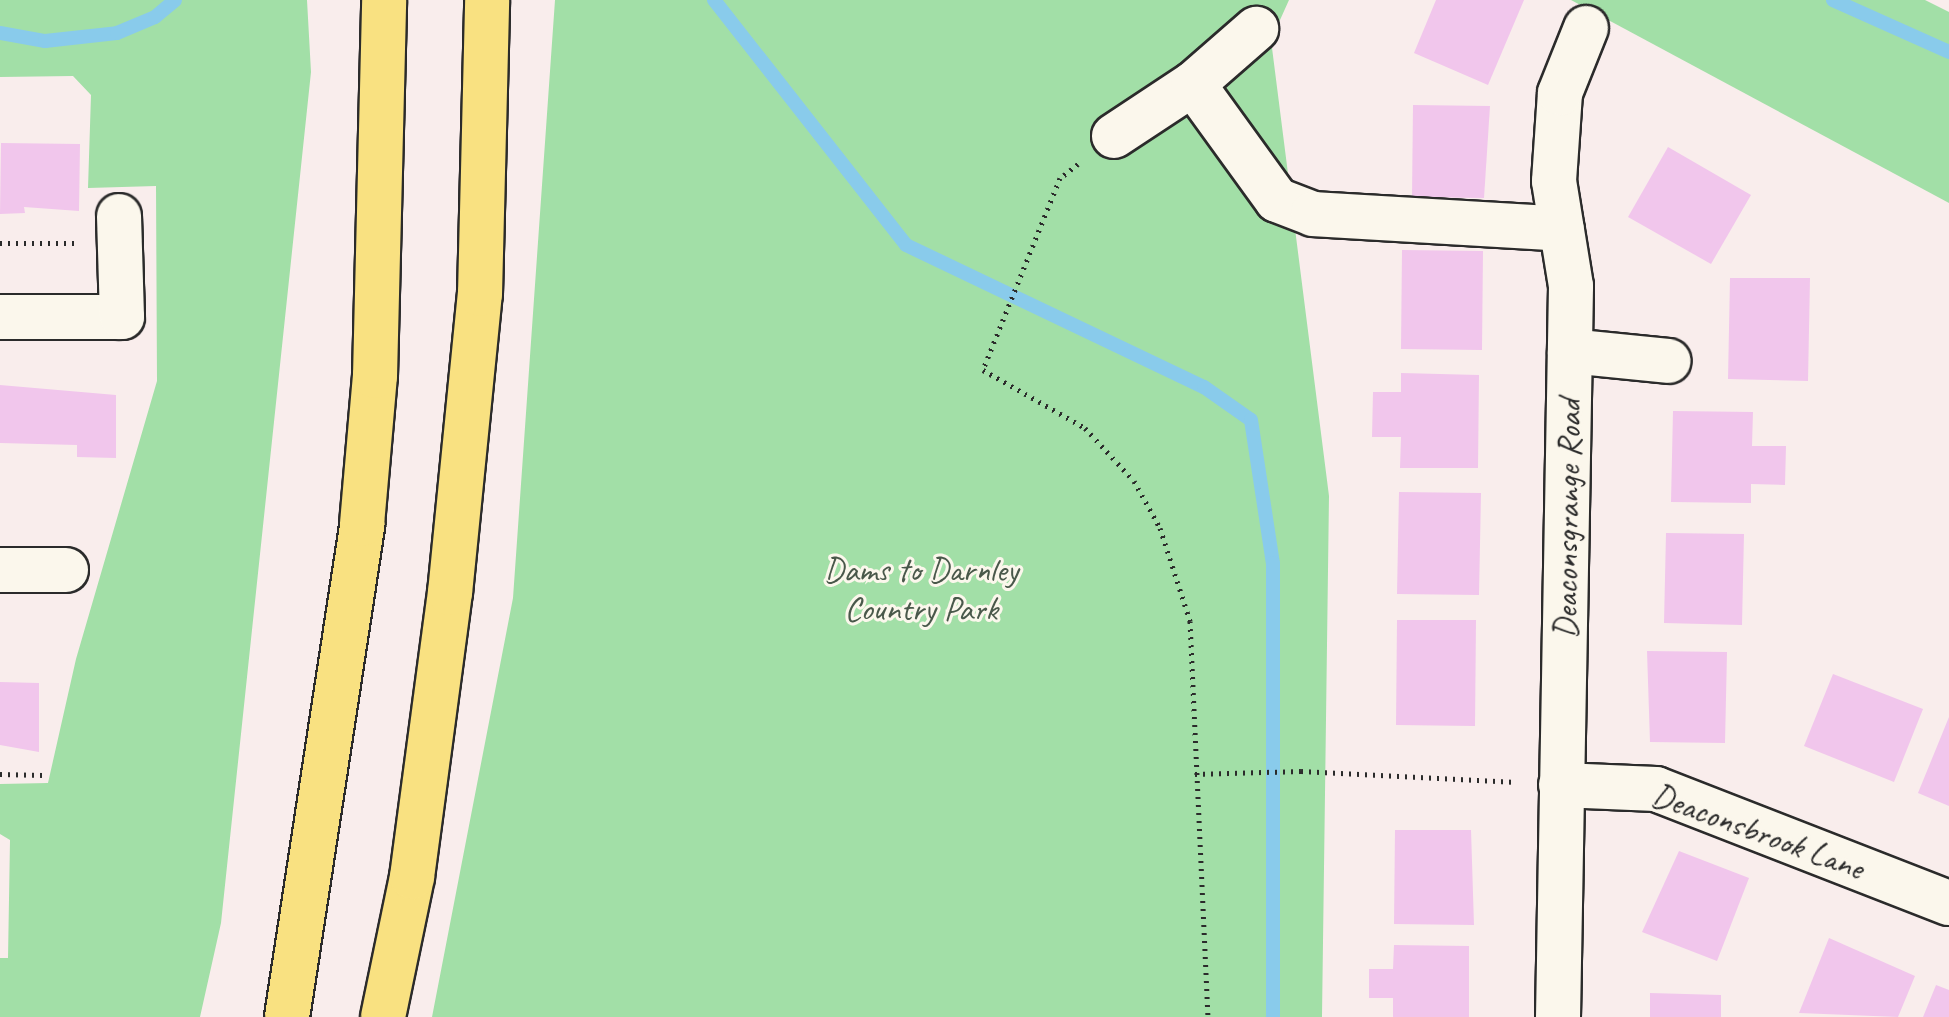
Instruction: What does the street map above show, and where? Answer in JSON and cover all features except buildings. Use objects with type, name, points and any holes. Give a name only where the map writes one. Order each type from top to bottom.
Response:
[{"type":"highway","points":[[287,1017],[362,524],[375,376],[384,0]]},
{"type":"highway","points":[[383,1017],[412,877],[450,593],[480,294],[487,0]]},
{"type":"street","name":"Deaconsgrange Road","points":[[1558,1017],[1571,286],[1554,181],[1560,93],[1586,28]]},
{"type":"street","points":[[1114,136],[1193,84],[1256,29]]},
{"type":"street","points":[[1193,84],[1277,200],[1301,209],[1562,229]]},
{"type":"street","points":[[0,317],[122,317],[120,229]]},
{"type":"street","points":[[1570,351],[1668,361]]},
{"type":"street","points":[[0,570],[66,570]]},
{"type":"street","name":"Deaconsbrook Lane","points":[[1561,785],[1656,789],[1949,903]]},
{"type":"path","points":[[1114,136],[1060,178],[983,370],[1085,428],[1134,481],[1160,528],[1190,621],[1208,1017]]},
{"type":"path","points":[[0,243],[120,229]]},
{"type":"path","points":[[1195,774],[1301,771],[1561,785]]},
{"type":"path","points":[[0,774],[43,775]]},
{"type":"green space","points":[[0,0],[307,0],[311,72],[221,923],[200,1017],[0,1017],[0,958],[8,958],[10,840],[0,834],[0,784],[48,783],[76,659],[157,381],[156,186],[88,188],[91,95],[73,76],[0,77]]},
{"type":"green space","name":"Dams to Darnley Country Park","points":[[555,0],[1289,0],[1271,40],[1329,496],[1322,1017],[432,1017],[513,598]]},
{"type":"green space","points":[[1571,0],[1925,0],[1949,12],[1949,203]]},
{"type":"waterway","points":[[0,33],[45,41],[117,33],[155,17],[175,0]]},
{"type":"waterway","points":[[714,0],[906,245],[1204,387],[1251,420],[1273,563],[1273,1017]]},
{"type":"waterway","points":[[1833,0],[1949,52]]}]
